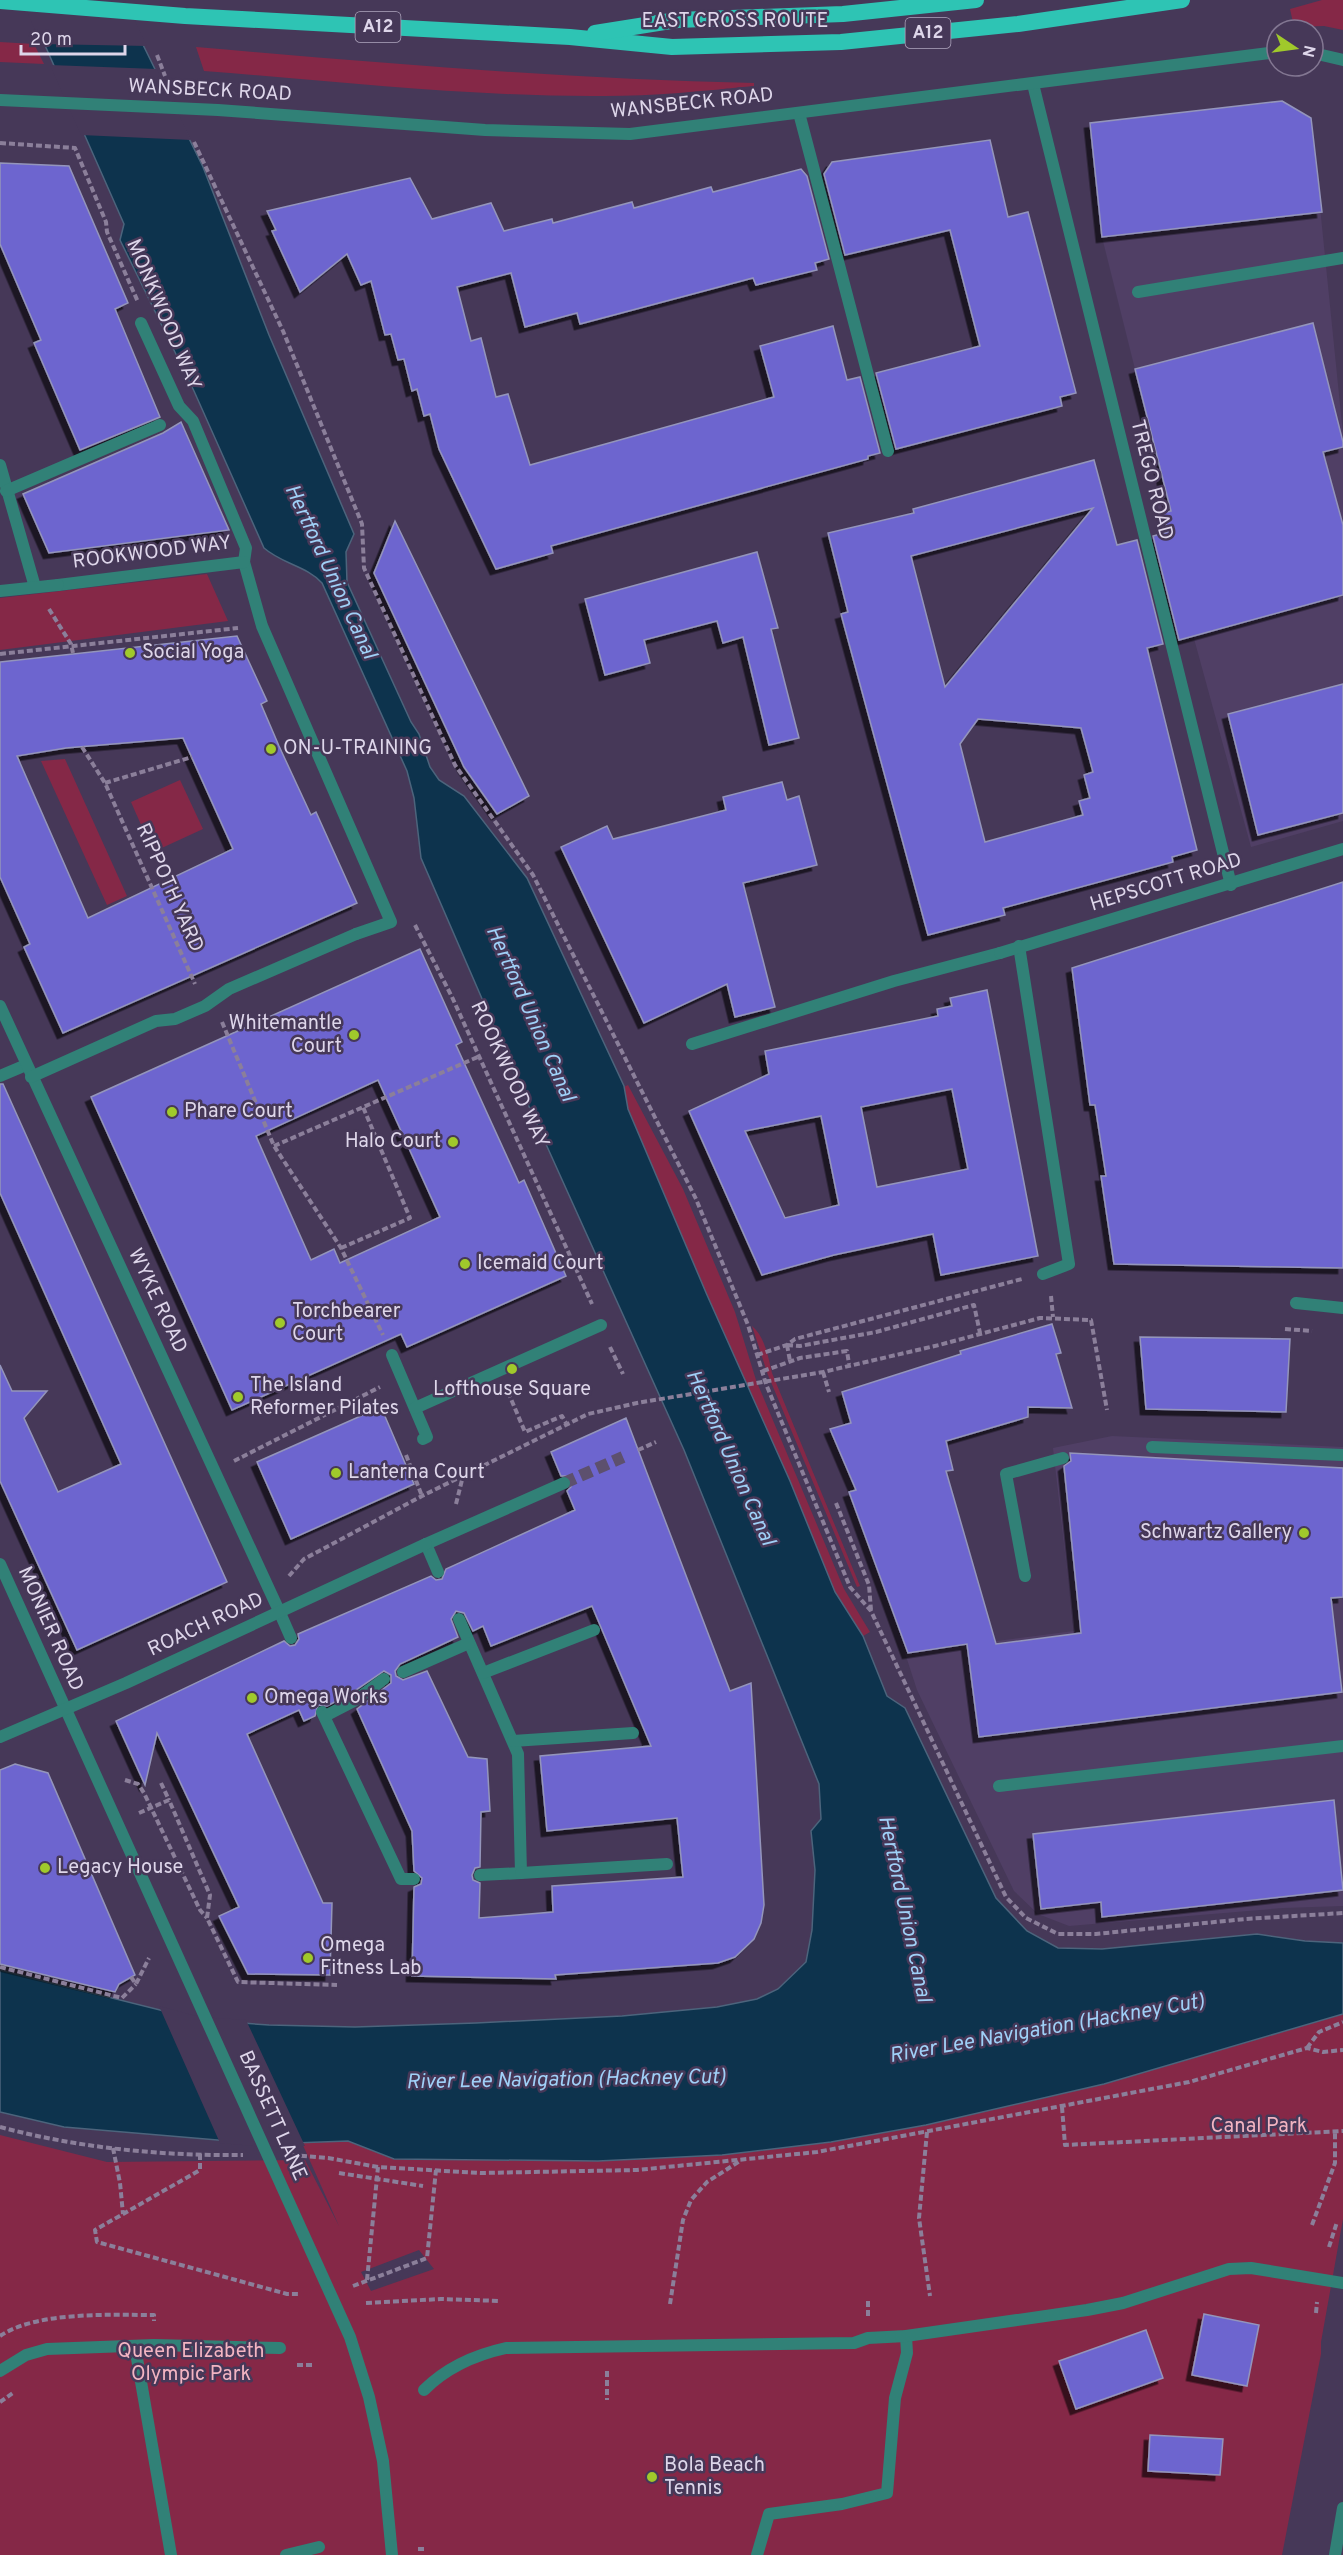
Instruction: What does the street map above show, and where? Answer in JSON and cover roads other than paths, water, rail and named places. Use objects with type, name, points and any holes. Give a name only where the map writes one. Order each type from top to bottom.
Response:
[{"type":"highway","name":"A12","points":[[570,37],[677,20],[843,14],[976,0]]},
{"type":"highway","name":"EAST CROSS ROUTE","points":[[8,1],[185,16],[570,37],[672,47],[841,42],[1018,24],[1182,0]]},
{"type":"street","name":"WANSBECK ROAD","points":[[0,100],[218,110],[486,130],[630,134],[1265,54]]},
{"type":"street","points":[[1325,56],[1343,60]]},
{"type":"street","name":"TREGO ROAD","points":[[1033,84],[1231,885]]},
{"type":"street","points":[[799,113],[888,451]]},
{"type":"street","points":[[1138,292],[1343,258]]},
{"type":"street","name":"MONKWOOD WAY","points":[[141,323],[179,406],[193,422],[246,548],[244,562]]},
{"type":"street","points":[[6,491],[160,425]]},
{"type":"street","points":[[0,465],[34,587]]},
{"type":"street","name":"ROOKWOOD WAY","points":[[0,591],[244,562],[262,626],[391,922],[356,934],[230,990],[205,1006],[175,1019],[156,1021],[31,1077]]},
{"type":"street","name":"HEPSCOTT ROAD","points":[[692,1044],[894,981],[1231,885],[1343,849]]},
{"type":"street","points":[[1019,946],[1069,1264],[1043,1274]]},
{"type":"street","name":"WYKE ROAD","points":[[0,1006],[291,1638]]},
{"type":"street","points":[[0,1076],[26,1065]]},
{"type":"street","points":[[1296,1304],[1343,1308]]},
{"type":"street","points":[[415,1408],[601,1326]]},
{"type":"street","points":[[392,1354],[427,1437],[423,1438]]},
{"type":"street","points":[[1152,1447],[1343,1455]]},
{"type":"street","points":[[1025,1576],[1006,1474],[1063,1458]]},
{"type":"street","name":"ROACH ROAD","points":[[0,1737],[280,1613],[426,1544],[564,1483]]},
{"type":"street","points":[[426,1544],[438,1572]]},
{"type":"street","name":"MONIER ROAD","points":[[0,1564],[64,1710]]},
{"type":"street","points":[[459,1619],[518,1754],[521,1873]]},
{"type":"street","points":[[483,1673],[594,1629]]},
{"type":"street","points":[[403,1672],[469,1643]]},
{"type":"street","points":[[384,1679],[354,1701],[324,1714],[401,1879],[414,1879]]},
{"type":"street","name":"BASSETT LANE","points":[[64,1710],[350,2337],[369,2397],[383,2461],[392,2555]]},
{"type":"street","points":[[513,1741],[633,1733]]},
{"type":"street","points":[[999,1786],[1343,1746]]},
{"type":"street","points":[[480,1875],[667,1864]]},
{"type":"street","points":[[424,2390],[456,2365],[480,2354],[506,2349],[854,2343],[868,2338],[906,2336],[1123,2303],[1229,2269],[1251,2268],[1343,2283]]},
{"type":"street","points":[[758,2555],[769,2514],[842,2504],[887,2493],[895,2398],[907,2353],[906,2336]]},
{"type":"street","points":[[135,2347],[171,2555]]},
{"type":"street","points":[[0,2371],[26,2355],[47,2349],[280,2348]]},
{"type":"street","points":[[1335,2555],[1343,2508]]},
{"type":"street","points":[[286,2555],[319,2547]]},
{"type":"water","points":[[25,0],[121,0],[203,167],[269,335],[354,534],[346,552],[347,582],[411,722],[419,734],[430,767],[439,780],[464,796],[527,878],[624,1086],[628,1109],[707,1295],[790,1481],[835,1592],[863,1636],[887,1696],[905,1708],[996,1898],[1027,1931],[1058,1948],[1102,1949],[1257,1934],[1305,1941],[1343,1943],[1343,2014],[1104,2084],[926,2125],[831,2142],[722,2155],[598,2161],[394,2159],[348,2141],[266,2144],[64,2127],[0,2112],[0,1970],[200,2020],[269,2025],[355,2027],[622,2016],[717,2007],[757,1999],[778,1989],[806,1962],[812,1930],[815,1870],[811,1831],[821,1819],[819,1784],[684,1450],[522,1091],[421,858],[414,798],[407,771],[322,583],[316,577],[264,548],[194,391],[120,240],[124,224]]},
{"type":"tunnel","points":[[564,1483],[623,1457]]},
{"type":"place","name":"Social Yoga","points":[[130,653]]},
{"type":"place","name":"ON-U-TRAINING","points":[[271,749]]},
{"type":"place","name":"Whitemantle Court","points":[[354,1035]]},
{"type":"place","name":"Phare Court","points":[[172,1112]]},
{"type":"place","name":"Halo Court","points":[[453,1142]]},
{"type":"place","name":"Icemaid Court","points":[[465,1264]]},
{"type":"place","name":"Torchbearer Court","points":[[280,1323]]},
{"type":"place","name":"Lofthouse Square","points":[[512,1369]]},
{"type":"place","name":"The Island Reformer Pilates","points":[[238,1397]]},
{"type":"place","name":"Lanterna Court","points":[[336,1473]]},
{"type":"place","name":"Schwartz Gallery","points":[[1304,1533]]},
{"type":"place","name":"Omega Works","points":[[252,1698]]},
{"type":"place","name":"Legacy House","points":[[45,1868]]},
{"type":"place","name":"Omega Fitness Lab","points":[[308,1958]]},
{"type":"place","name":"Bola Beach Tennis","points":[[652,2477]]},
{"type":"water label","name":"Hertford Union Canal","points":[[330,572]]},
{"type":"water label","name":"Hertford Union Canal","points":[[530,1014]]},
{"type":"water label","name":"Hertford Union Canal","points":[[730,1458]]},
{"type":"water label","name":"Hertford Union Canal","points":[[904,1909]]},
{"type":"water label","name":"River Lee Navigation (Hackney Cut)","points":[[1047,2029]]},
{"type":"water label","name":"River Lee Navigation (Hackney Cut)","points":[[566,2080]]},
{"type":"park label","name":"Canal Park","points":[[1259,2127]]},
{"type":"park label","name":"Queen Elizabeth Olympic Park","points":[[191,2364]]}]
